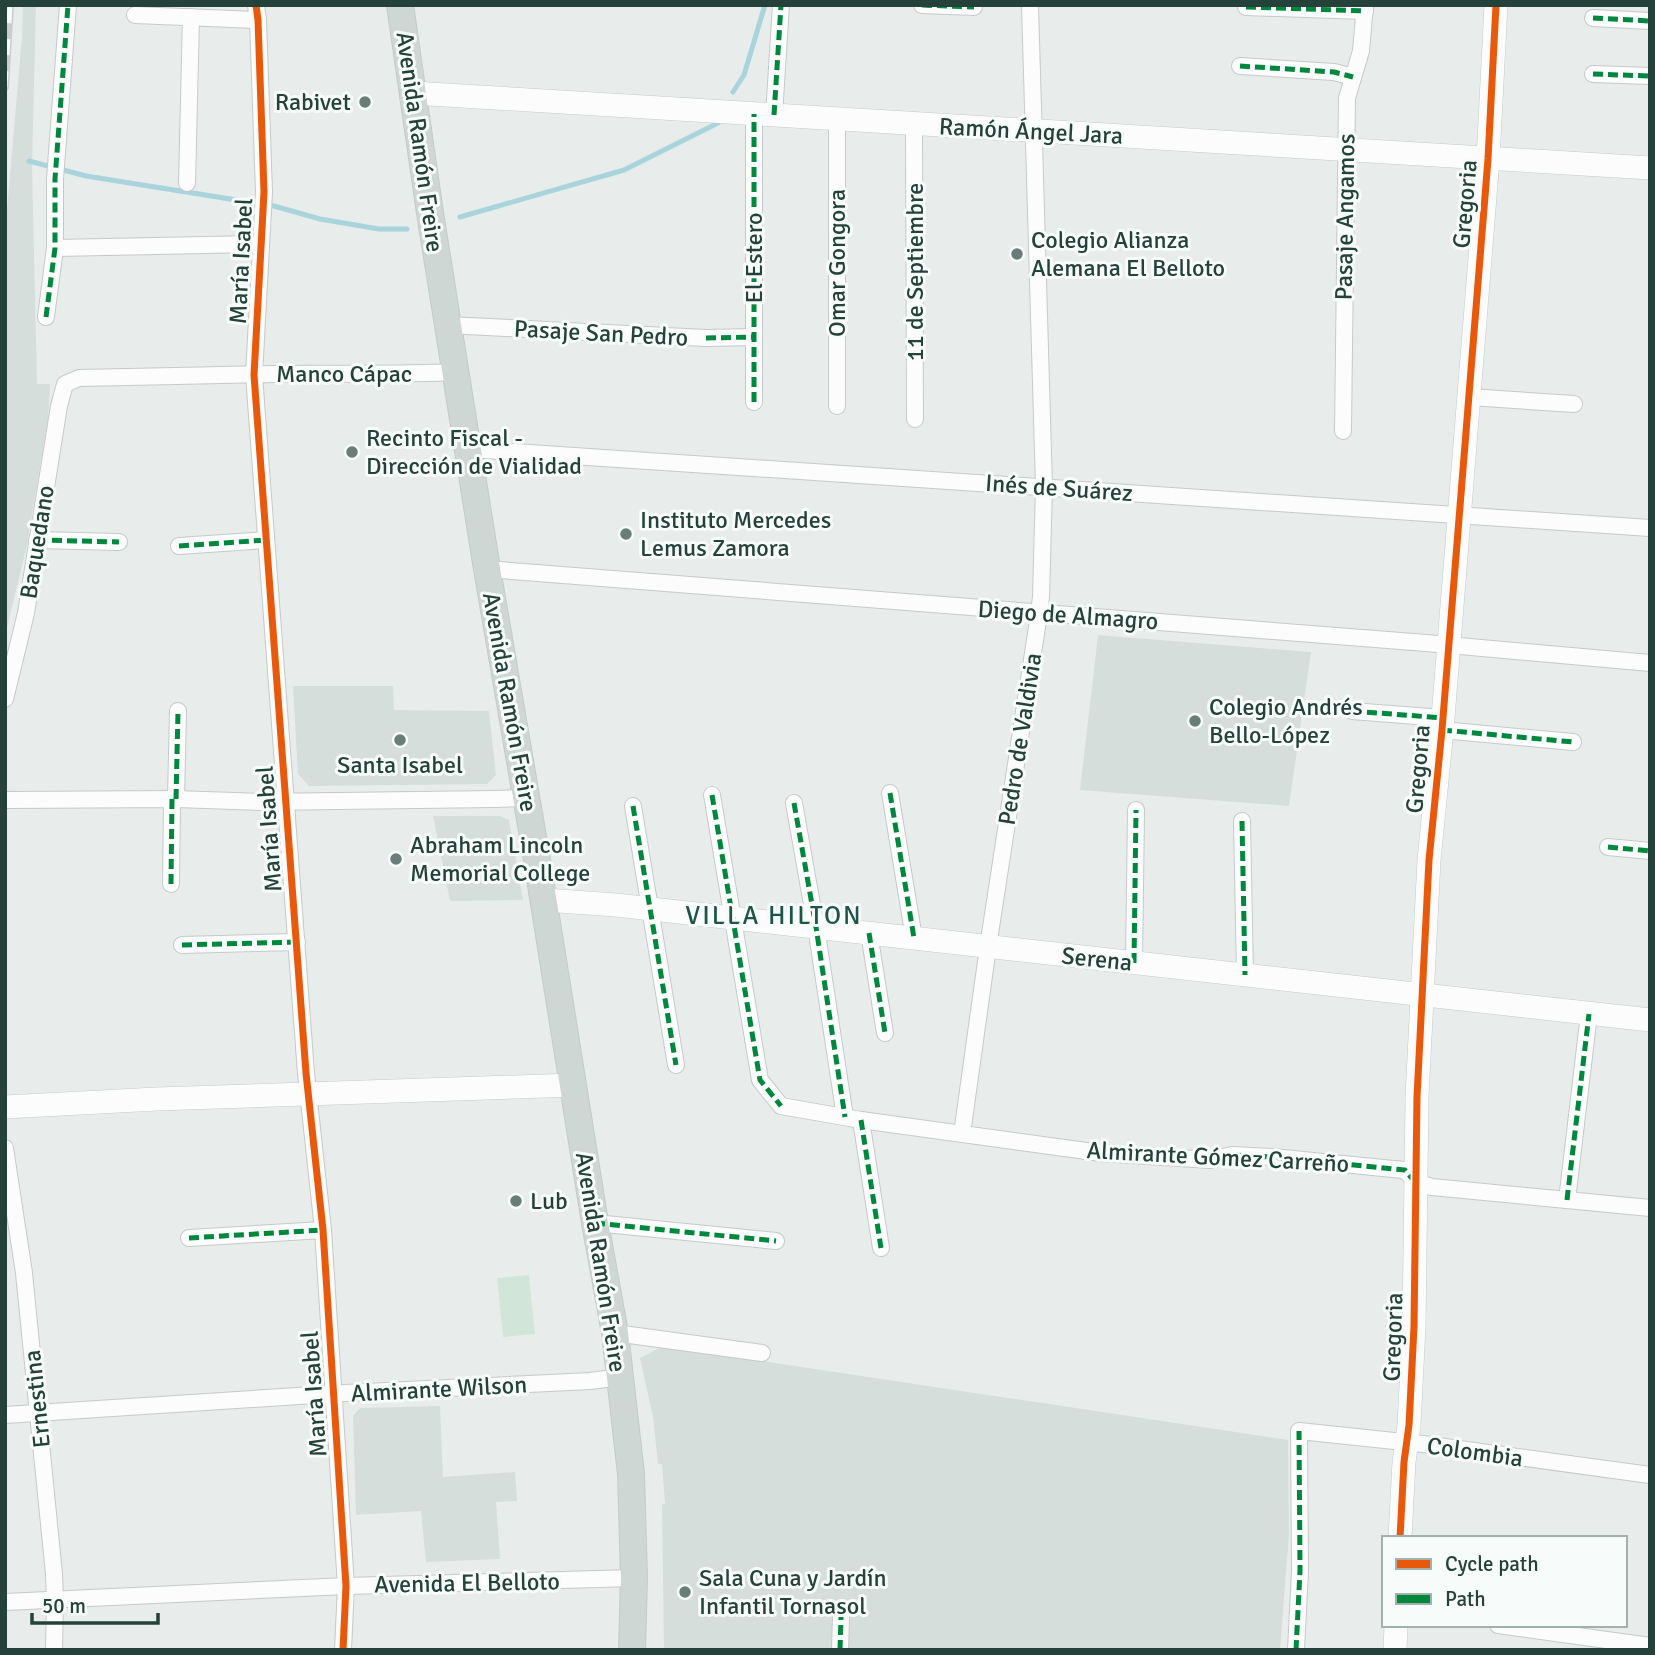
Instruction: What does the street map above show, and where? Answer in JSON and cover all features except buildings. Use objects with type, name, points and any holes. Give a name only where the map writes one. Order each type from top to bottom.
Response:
[{"type":"main road","name":"Avenida Ramón Freire","points":[[400,5],[487,569],[615,1332],[631,1474],[634,1578],[632,1650]]},
{"type":"street","points":[[46,317],[55,248],[55,179],[68,5]]},
{"type":"street","name":"El Estero","points":[[754,402],[754,337],[764,115],[781,5]]},
{"type":"street","points":[[922,5],[974,7]]},
{"type":"street","name":"Pedro de Valdivia","points":[[962,1134],[1039,614],[1044,487],[1030,5]]},
{"type":"street","name":"Gregoria","points":[[1400,1536],[1415,1327],[1415,1182],[1421,995],[1429,860],[1488,159],[1496,5]]},
{"type":"street","points":[[1246,7],[1365,8]]},
{"type":"street","name":"Pasaje Angamos","points":[[1343,431],[1347,98],[1361,51],[1365,8]]},
{"type":"street","points":[[135,15],[191,17],[257,13]]},
{"type":"street","name":"María Isabel","points":[[257,13],[264,192],[254,375],[308,1094],[323,1230],[345,1586],[343,1650]]},
{"type":"street","points":[[187,183],[191,17]]},
{"type":"street","points":[[1593,18],[1650,22]]},
{"type":"street","points":[[1240,66],[1334,72],[1353,77]]},
{"type":"street","points":[[1593,74],[1650,76]]},
{"type":"street","name":"Ramón Ángel Jara","points":[[413,93],[1650,168]]},
{"type":"street","name":"Omar Gongora","points":[[836,119],[836,406]]},
{"type":"street","name":"11 de Septiembre","points":[[914,124],[915,419]]},
{"type":"street","points":[[55,248],[261,244]]},
{"type":"street","name":"Pasaje San Pedro","points":[[449,325],[706,338],[754,337]]},
{"type":"street","name":"Manco Cápac","points":[[65,384],[79,378],[456,372]]},
{"type":"street","name":"Baquedano","points":[[5,699],[26,613],[59,406],[65,384]]},
{"type":"street","points":[[1469,397],[1574,404]]},
{"type":"street","name":"Inés de Suárez","points":[[469,449],[1650,528]]},
{"type":"street","points":[[179,546],[266,540]]},
{"type":"street","points":[[37,541],[119,542]]},
{"type":"street","name":"Diego de Almagro","points":[[487,569],[1650,663]]},
{"type":"street","points":[[172,884],[178,711]]},
{"type":"street","points":[[1352,711],[1573,742]]},
{"type":"street","points":[[890,793],[914,938]]},
{"type":"street","points":[[712,795],[732,918]]},
{"type":"street","points":[[5,800],[525,798]]},
{"type":"street","points":[[794,803],[853,1118],[881,1248]]},
{"type":"street","points":[[633,806],[677,1065]]},
{"type":"street","points":[[1135,963],[1136,810]]},
{"type":"street","points":[[1242,821],[1245,975]]},
{"type":"street","points":[[1608,847],[1650,851]]},
{"type":"street","name":"Serena","points":[[544,900],[732,918],[1650,1020]]},
{"type":"street","name":"Almirante Gómez Carreño","points":[[732,918],[760,1080],[781,1106],[1101,1153],[1210,1160],[1232,1155],[1273,1157],[1405,1170],[1415,1182],[1432,1187],[1650,1208]]},
{"type":"street","points":[[869,933],[885,1033]]},
{"type":"street","points":[[182,945],[297,942]]},
{"type":"street","points":[[1567,1200],[1589,1014]]},
{"type":"street","points":[[5,1107],[156,1099],[573,1085]]},
{"type":"street","name":"Ernestina","points":[[5,1148],[24,1273],[53,1560],[54,1650]]},
{"type":"street","points":[[595,1223],[776,1241]]},
{"type":"street","points":[[188,1238],[323,1230]]},
{"type":"street","points":[[615,1332],[762,1353]]},
{"type":"street","name":"Almirante Wilson","points":[[5,1415],[621,1377]]},
{"type":"street","name":"Colombia","points":[[1296,1650],[1300,1572],[1299,1431],[1650,1475]]},
{"type":"street","name":"Avenida El Belloto","points":[[5,1602],[345,1586],[634,1578]]},
{"type":"street","points":[[840,1650],[841,1617]]},
{"type":"street","points":[[1395,1650],[1396,1627]]},
{"type":"street","points":[[1512,1627],[1650,1646]]},
{"type":"shaded area","points":[[23,5],[36,5],[32,166],[37,384],[50,384],[48,418],[27,545],[5,636],[5,233]]},
{"type":"shaded area","name":"Colegio Andrés Bello-López","points":[[1098,635],[1311,652],[1289,806],[1080,790]]},
{"type":"shaded area","points":[[293,686],[393,686],[394,710],[489,711],[496,775],[487,784],[309,786],[298,774]]},
{"type":"shaded area","points":[[433,816],[500,816],[509,820],[523,900],[450,901]]},
{"type":"shaded area","points":[[663,1346],[1288,1440],[1289,1535],[1280,1650],[664,1650],[662,1504],[665,1504],[662,1464],[658,1464],[653,1417],[640,1358]]},
{"type":"shaded area","points":[[440,1406],[443,1477],[515,1472],[517,1501],[496,1502],[500,1559],[426,1562],[421,1511],[356,1515],[353,1416],[360,1408]]},
{"type":"green space","points":[[529,1275],[535,1334],[503,1337],[497,1278]]},
{"type":"waterway","points":[[733,92],[744,75],[765,5]]},
{"type":"waterway","points":[[460,217],[624,170],[718,123]]},
{"type":"waterway","points":[[29,161],[86,176],[274,206],[320,219],[379,229],[407,229]]},
{"type":"railway","points":[[5,87],[10,5]]},
{"type":"marked path","points":[[46,317],[55,248],[55,179],[68,5]]},
{"type":"marked path","points":[[774,115],[781,5]]},
{"type":"marked path","points":[[922,5],[974,7]]},
{"type":"marked path","points":[[1246,7],[1365,11]]},
{"type":"marked path","points":[[1593,18],[1650,21]]},
{"type":"marked path","points":[[1240,66],[1334,72],[1353,77]]},
{"type":"marked path","points":[[1593,74],[1650,76]]},
{"type":"marked path","points":[[754,114],[754,402]]},
{"type":"marked path","points":[[706,338],[754,337]]},
{"type":"marked path","points":[[37,540],[119,542]]},
{"type":"marked path","points":[[179,546],[266,540]]},
{"type":"marked path","points":[[176,799],[178,711]]},
{"type":"marked path","points":[[1352,711],[1443,718]]},
{"type":"marked path","points":[[1442,730],[1573,742]]},
{"type":"marked path","points":[[890,793],[914,938]]},
{"type":"marked path","points":[[712,795],[760,1080],[781,1106]]},
{"type":"marked path","points":[[171,884],[172,799]]},
{"type":"marked path","points":[[794,803],[845,1117]]},
{"type":"marked path","points":[[633,806],[676,1065]]},
{"type":"marked path","points":[[1134,963],[1136,810]]},
{"type":"marked path","points":[[1242,821],[1245,975]]},
{"type":"marked path","points":[[1608,847],[1650,851]]},
{"type":"marked path","points":[[869,933],[885,1033]]},
{"type":"marked path","points":[[182,945],[297,942]]},
{"type":"marked path","points":[[1567,1200],[1589,1014]]},
{"type":"marked path","points":[[861,1120],[881,1248]]},
{"type":"marked path","points":[[1232,1155],[1405,1170],[1415,1182]]},
{"type":"marked path","points":[[595,1223],[776,1241]]},
{"type":"marked path","points":[[189,1238],[323,1230]]},
{"type":"marked path","points":[[1296,1650],[1300,1571],[1299,1431]]},
{"type":"marked path","points":[[840,1650],[841,1617]]},
{"type":"cycle path","points":[[256,5],[264,192],[254,375],[306,1073],[323,1230],[346,1586],[343,1650]]},
{"type":"cycle path","points":[[1400,1536],[1414,1327],[1417,1097],[1429,860],[1488,159],[1496,5]]},
{"type":"place","name":"Rabivet","points":[[365,102]]},
{"type":"place","name":"Colegio Alianza Alemana El Belloto","points":[[1017,254]]},
{"type":"place","name":"Recinto Fiscal - Dirección de Vialidad","points":[[352,452]]},
{"type":"place","name":"Instituto Mercedes Lemus Zamora","points":[[626,534]]},
{"type":"place","name":"Colegio Andrés Bello-López","points":[[1195,721]]},
{"type":"place","name":"Santa Isabel","points":[[400,740]]},
{"type":"place","name":"Abraham Lincoln Memorial College","points":[[396,859]]},
{"type":"place","name":"Lub","points":[[516,1201]]},
{"type":"place","name":"Sala Cuna y Jardín Infantil Tornasol","points":[[685,1592]]},
{"type":"district","name":"VILLA HILTON","points":[[774,915]]}]
